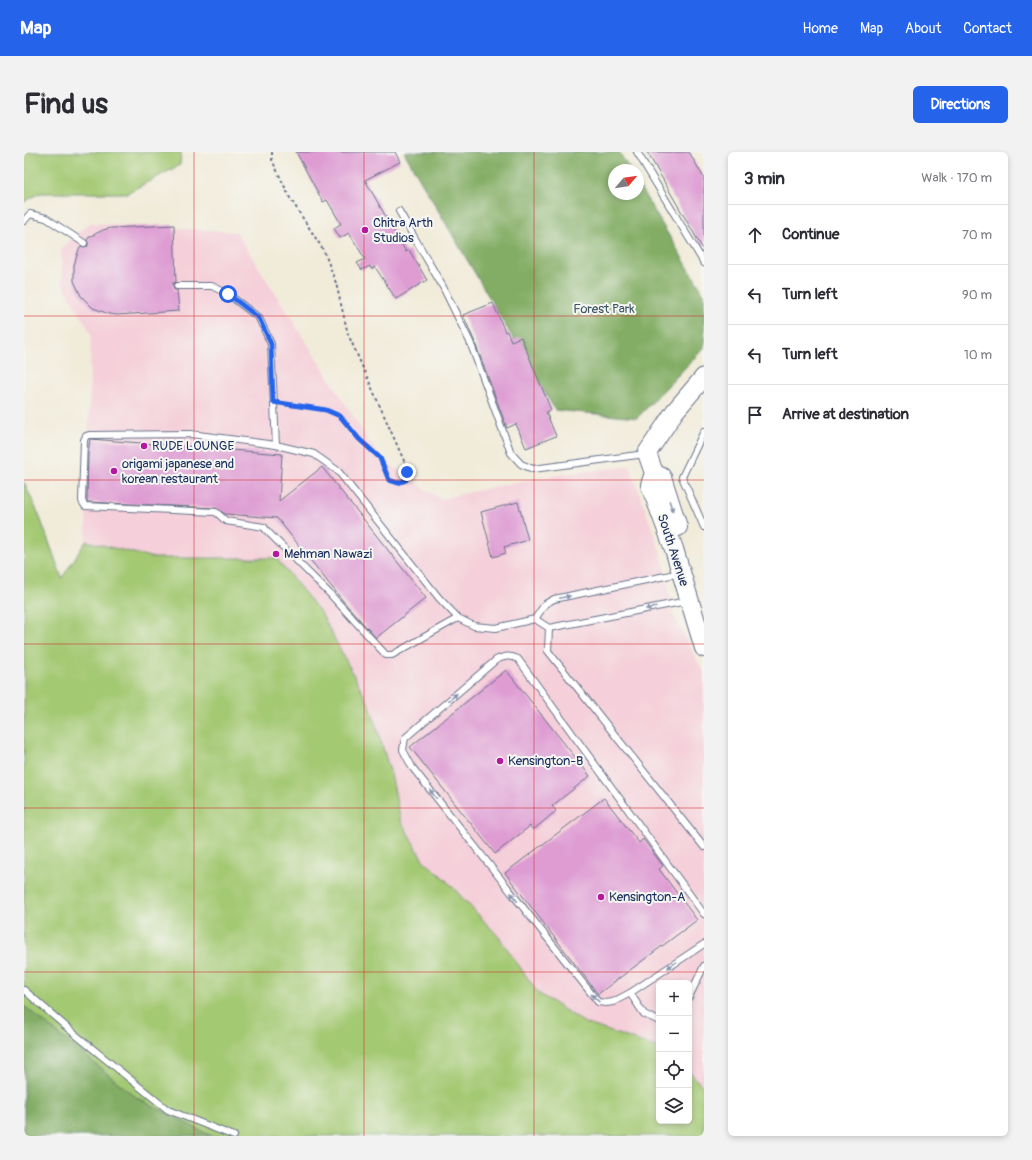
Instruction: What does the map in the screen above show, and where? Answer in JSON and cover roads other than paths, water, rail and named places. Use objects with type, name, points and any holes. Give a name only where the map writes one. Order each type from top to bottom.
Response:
[{"type":"street","points":[[647,453],[675,411],[704,377]]},
{"type":"street","name":"South Avenue","points":[[647,453],[654,473],[650,485],[681,573],[704,648]]},
{"type":"street","points":[[654,473],[662,477],[704,616]]},
{"type":"lane","points":[[637,152],[704,263]]},
{"type":"lane","points":[[399,211],[443,287],[470,342],[511,453],[521,464],[533,469],[647,453]]},
{"type":"lane","points":[[24,221],[30,214],[46,218],[84,243]]},
{"type":"lane","points":[[177,286],[212,286],[228,294],[259,318],[271,344],[276,446]]},
{"type":"lane","points":[[704,431],[682,478],[704,527]]},
{"type":"lane","points":[[458,618],[392,656],[386,655],[331,595],[262,526],[226,522],[216,512],[84,506],[84,440],[86,436],[89,435],[190,434],[276,446],[314,454],[338,471],[439,598],[458,618],[474,626],[496,628],[535,619],[545,604],[554,599],[681,573]]},
{"type":"lane","points":[[535,619],[549,628],[689,600]]},
{"type":"lane","points":[[549,628],[548,652],[704,847]]},
{"type":"lane","points":[[704,914],[518,659],[505,656],[496,660],[405,738],[403,750],[412,767],[598,1002],[613,1002],[630,993],[704,944]]},
{"type":"lane","points":[[692,991],[704,966]]},
{"type":"lane","points":[[24,990],[71,1031],[168,1110],[234,1136]]},
{"type":"lane","points":[[630,993],[644,1014],[656,1020]]},
{"type":"place","name":"Chitra Arth Studios","points":[[365,230]]},
{"type":"place","name":"RUDE LOUNGE","points":[[144,446]]},
{"type":"place","name":"origami japanese and korean restaurant","points":[[114,471]]},
{"type":"place","name":"Mehman Nawazi","points":[[276,554]]},
{"type":"place","name":"Kensington-B","points":[[500,761]]},
{"type":"place","name":"Kensington-A","points":[[601,897]]},
{"type":"park label","name":"Forest Park","points":[[604,309]]}]
